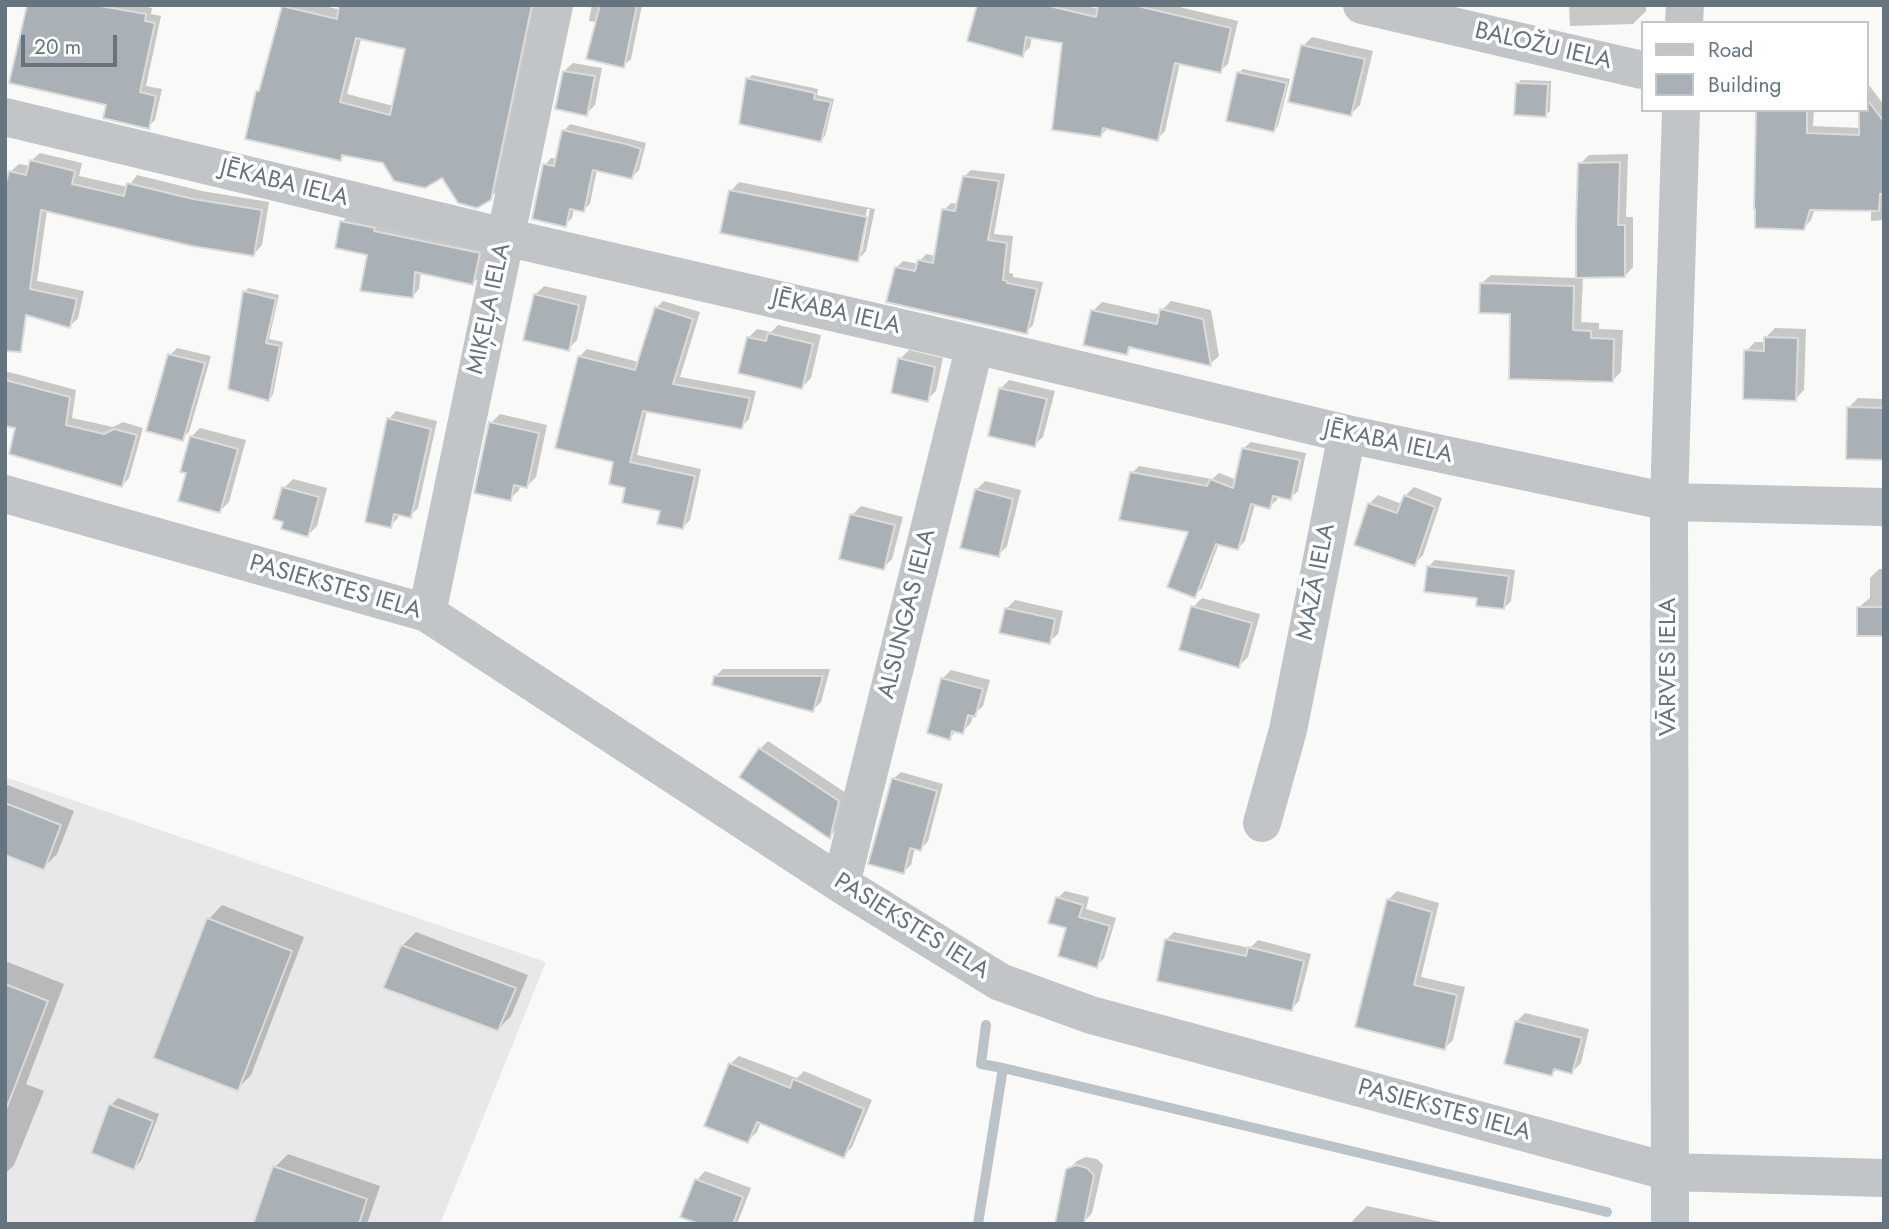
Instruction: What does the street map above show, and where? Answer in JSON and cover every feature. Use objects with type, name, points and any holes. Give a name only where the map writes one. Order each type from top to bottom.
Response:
[{"type":"street","name":"MIĶEĻA IELA","points":[[427,613],[554,5]]},
{"type":"street","name":"BALOŽU IELA","points":[[1362,5],[1640,70]]},
{"type":"street","name":"VĀRVES IELA","points":[[1670,1224],[1669,502],[1681,112]]},
{"type":"street","name":"JĒKABA IELA","points":[[5,117],[1347,434],[1669,502],[1884,508]]},
{"type":"street","name":"ALSUNGAS IELA","points":[[841,884],[975,345]]},
{"type":"street","name":"MAZĀ IELA","points":[[1262,823],[1288,730],[1347,434]]},
{"type":"street","name":"PASIEKSTES IELA","points":[[5,494],[427,613],[841,884],[1000,982],[1091,1015],[1670,1172],[1884,1178]]},
{"type":"shaded area","points":[[5,777],[546,962],[440,1224],[5,1224]]},
{"type":"building","points":[[27,5],[95,5],[146,14],[145,21],[155,23],[140,92],[156,96],[149,129],[103,118],[106,105],[9,83]]},
{"type":"building","points":[[339,5],[532,5],[491,200],[477,208],[458,203],[442,178],[425,188],[394,181],[383,163],[342,155],[341,161],[245,139],[256,91],[259,91],[282,6],[337,19]],"holes":[[[356,38],[405,49],[390,115],[340,102]]]},
{"type":"building","points":[[600,5],[637,5],[624,68],[586,59]]},
{"type":"building","points":[[977,5],[1045,5],[1096,17],[1098,5],[1133,5],[1231,28],[1221,73],[1175,63],[1158,141],[1103,128],[1101,137],[1052,130],[1062,43],[1026,37],[1023,57],[967,41]]},
{"type":"building","points":[[1301,45],[1365,59],[1351,116],[1288,102]]},
{"type":"building","points":[[563,71],[595,76],[587,116],[555,109]]},
{"type":"building","points":[[1237,72],[1287,83],[1274,132],[1226,121]]},
{"type":"building","points":[[746,78],[815,93],[814,99],[831,102],[821,142],[739,124]]},
{"type":"building","points":[[1516,83],[1548,84],[1546,117],[1514,115]]},
{"type":"building","points":[[1868,101],[1884,122],[1884,194],[1880,194],[1879,211],[1810,210],[1804,230],[1755,228],[1756,112],[1807,112],[1807,133],[1859,135],[1859,112],[1868,112]]},
{"type":"building","points":[[562,130],[641,149],[632,179],[593,170],[584,212],[570,209],[566,227],[532,219],[543,164],[554,166]]},
{"type":"building","points":[[30,160],[75,171],[72,184],[124,196],[127,183],[193,199],[262,210],[254,256],[192,246],[41,210],[30,289],[77,299],[70,328],[26,315],[21,352],[5,351],[5,186],[9,171],[26,175]]},
{"type":"building","points":[[1620,162],[1618,225],[1625,225],[1625,277],[1576,278],[1578,163]]},
{"type":"building","points":[[963,176],[999,181],[988,240],[1007,243],[1003,280],[1037,289],[1027,334],[886,302],[895,267],[915,271],[918,260],[933,263],[942,209],[955,211]]},
{"type":"building","points":[[729,190],[867,217],[858,262],[720,233]]},
{"type":"building","points":[[340,221],[375,228],[374,231],[480,253],[473,285],[415,272],[413,298],[360,291],[367,255],[335,248]]},
{"type":"building","points":[[1480,283],[1574,286],[1573,330],[1591,331],[1591,338],[1614,339],[1613,382],[1509,379],[1510,314],[1479,313]]},
{"type":"building","points":[[243,291],[276,299],[266,343],[280,346],[269,401],[228,389]]},
{"type":"building","points":[[534,294],[579,305],[569,351],[523,340]]},
{"type":"building","points":[[655,307],[693,319],[673,384],[750,398],[742,429],[643,411],[630,462],[695,476],[683,529],[657,524],[660,511],[622,503],[625,488],[609,484],[613,462],[555,448],[578,356],[635,370]]},
{"type":"building","points":[[1160,309],[1203,319],[1211,366],[1129,347],[1127,355],[1083,345],[1091,310],[1157,324]]},
{"type":"building","points":[[768,333],[813,344],[802,389],[738,373],[747,337],[766,341]]},
{"type":"building","points":[[1764,337],[1798,338],[1796,401],[1743,399],[1744,350],[1764,351]]},
{"type":"building","points":[[168,354],[205,363],[183,441],[146,431]]},
{"type":"building","points":[[898,358],[935,367],[928,402],[891,393]]},
{"type":"building","points":[[5,380],[70,397],[66,425],[104,434],[114,429],[137,435],[122,487],[9,454],[15,428],[5,426]]},
{"type":"building","points":[[999,388],[1047,399],[1035,447],[988,436]]},
{"type":"building","points":[[1847,407],[1884,408],[1884,460],[1846,459]]},
{"type":"building","points":[[387,418],[431,429],[411,518],[394,514],[391,528],[365,522]]},
{"type":"building","points":[[489,422],[539,433],[527,488],[514,485],[511,501],[474,493]]},
{"type":"building","points":[[190,436],[238,449],[220,513],[178,501],[186,473],[180,472]]},
{"type":"building","points":[[1242,448],[1300,460],[1291,500],[1273,496],[1270,509],[1251,504],[1238,550],[1216,544],[1195,598],[1167,587],[1188,532],[1119,520],[1130,472],[1207,486],[1210,479],[1233,488]]},
{"type":"building","points":[[282,487],[319,497],[308,537],[281,529],[283,522],[273,519]]},
{"type":"building","points":[[975,489],[1013,499],[999,557],[960,548]]},
{"type":"building","points":[[1404,495],[1435,507],[1415,566],[1354,545],[1368,503],[1397,513]]},
{"type":"building","points":[[850,514],[895,525],[884,570],[839,559]]},
{"type":"building","points":[[1427,566],[1509,576],[1504,609],[1476,606],[1477,598],[1424,592]]},
{"type":"building","points":[[1191,606],[1252,623],[1239,668],[1179,650]]},
{"type":"building","points":[[1857,607],[1884,607],[1884,636],[1857,636]]},
{"type":"building","points":[[1005,608],[1055,619],[1050,644],[999,633]]},
{"type":"building","points":[[714,676],[823,676],[813,712],[712,685]]},
{"type":"building","points":[[941,678],[983,689],[975,717],[968,715],[963,734],[952,731],[950,740],[927,733]]},
{"type":"building","points":[[759,748],[839,801],[830,839],[739,777]]},
{"type":"building","points":[[892,778],[937,791],[921,851],[910,848],[904,874],[868,864]]},
{"type":"building","points":[[5,803],[61,825],[44,870],[5,855]]},
{"type":"building","points":[[1056,897],[1083,905],[1079,917],[1110,926],[1097,968],[1058,956],[1066,928],[1048,923]]},
{"type":"building","points":[[1387,899],[1432,912],[1414,985],[1457,995],[1445,1050],[1355,1027]]},
{"type":"building","points":[[207,918],[292,951],[238,1091],[153,1058]]},
{"type":"building","points":[[1165,939],[1246,956],[1248,947],[1304,961],[1292,1011],[1157,981]]},
{"type":"building","points":[[401,945],[516,988],[498,1031],[383,988]]},
{"type":"building","points":[[5,984],[48,1001],[7,1107],[5,1107]]},
{"type":"building","points":[[1515,1021],[1582,1038],[1572,1074],[1554,1069],[1552,1076],[1504,1064]]},
{"type":"building","points":[[729,1063],[790,1088],[793,1079],[864,1109],[844,1158],[757,1122],[748,1143],[704,1126]]},
{"type":"building","points":[[109,1104],[153,1121],[134,1170],[91,1153]]},
{"type":"building","points":[[1076,1165],[1087,1168],[1094,1175],[1084,1224],[1055,1224],[1066,1169]]},
{"type":"building","points":[[273,1166],[367,1199],[359,1224],[253,1224]]},
{"type":"building","points":[[695,1179],[743,1197],[733,1224],[699,1224],[680,1217]]},
{"type":"waterway","points":[[986,1025],[981,1064],[1607,1212]]},
{"type":"waterway","points":[[978,1224],[1003,1068]]}]
